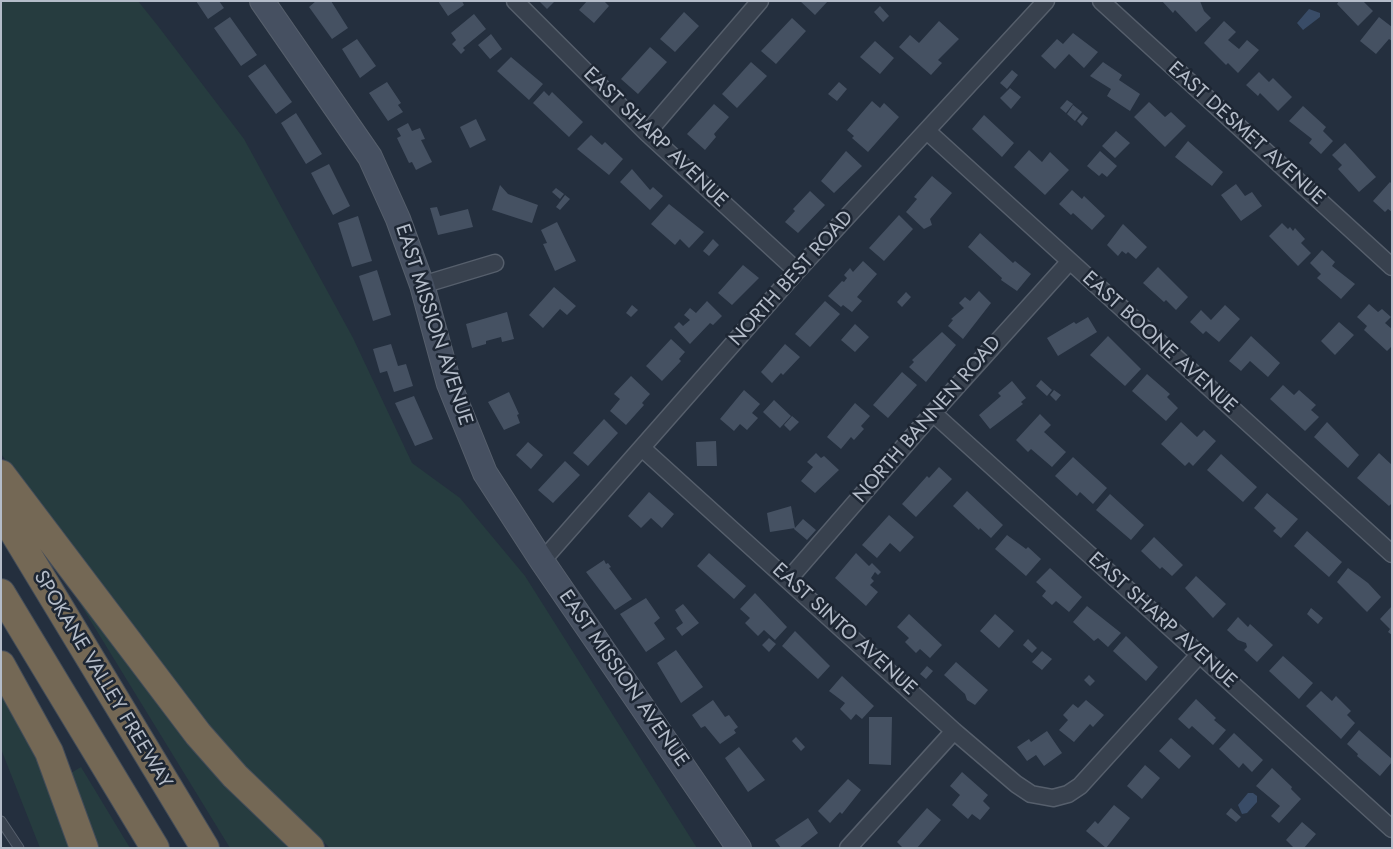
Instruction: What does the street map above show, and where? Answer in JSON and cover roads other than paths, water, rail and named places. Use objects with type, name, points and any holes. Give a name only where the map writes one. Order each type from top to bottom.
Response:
[{"type":"highway","points":[[1,474],[198,734],[235,776],[310,848]]},
{"type":"highway","name":"SPOKANE VALLEY FREEWAY","points":[[1,511],[205,848]]},
{"type":"highway","name":"SPOKANE VALLEY FREEWAY","points":[[1,592],[156,848]]},
{"type":"highway","points":[[1,665],[49,752],[84,848]]},
{"type":"street","name":"EAST MISSION AVENUE","points":[[262,1],[370,157],[398,218],[422,285],[449,384],[485,473],[542,561],[739,848]]},
{"type":"street","name":"EAST SHARP AVENUE","points":[[515,1],[647,133],[797,272]]},
{"type":"street","points":[[647,133],[760,1]]},
{"type":"street","name":"NORTH BEST ROAD","points":[[542,561],[797,272],[1046,1]]},
{"type":"street","name":"EAST DESMET AVENUE","points":[[1101,1],[1392,267]]},
{"type":"street","name":"EAST BOONE AVENUE","points":[[927,131],[1392,554]]},
{"type":"street","name":"NORTH BANNEN ROAD","points":[[788,580],[933,413],[1070,262]]},
{"type":"street","points":[[422,285],[496,263]]},
{"type":"street","name":"EAST SHARP AVENUE","points":[[933,413],[1392,828]]},
{"type":"street","name":"EAST SINTO AVENUE","points":[[642,448],[954,731],[1030,794],[1053,798],[1068,794],[1080,786],[1199,655]]},
{"type":"street","points":[[848,848],[954,731]]},
{"type":"lane","points":[[1,821],[18,848]]},
{"type":"water","points":[[1309,9],[1320,13],[1320,17],[1303,30],[1297,23]]},
{"type":"water","points":[[1248,793],[1253,793],[1257,796],[1257,802],[1247,813],[1242,814],[1238,805]]}]
